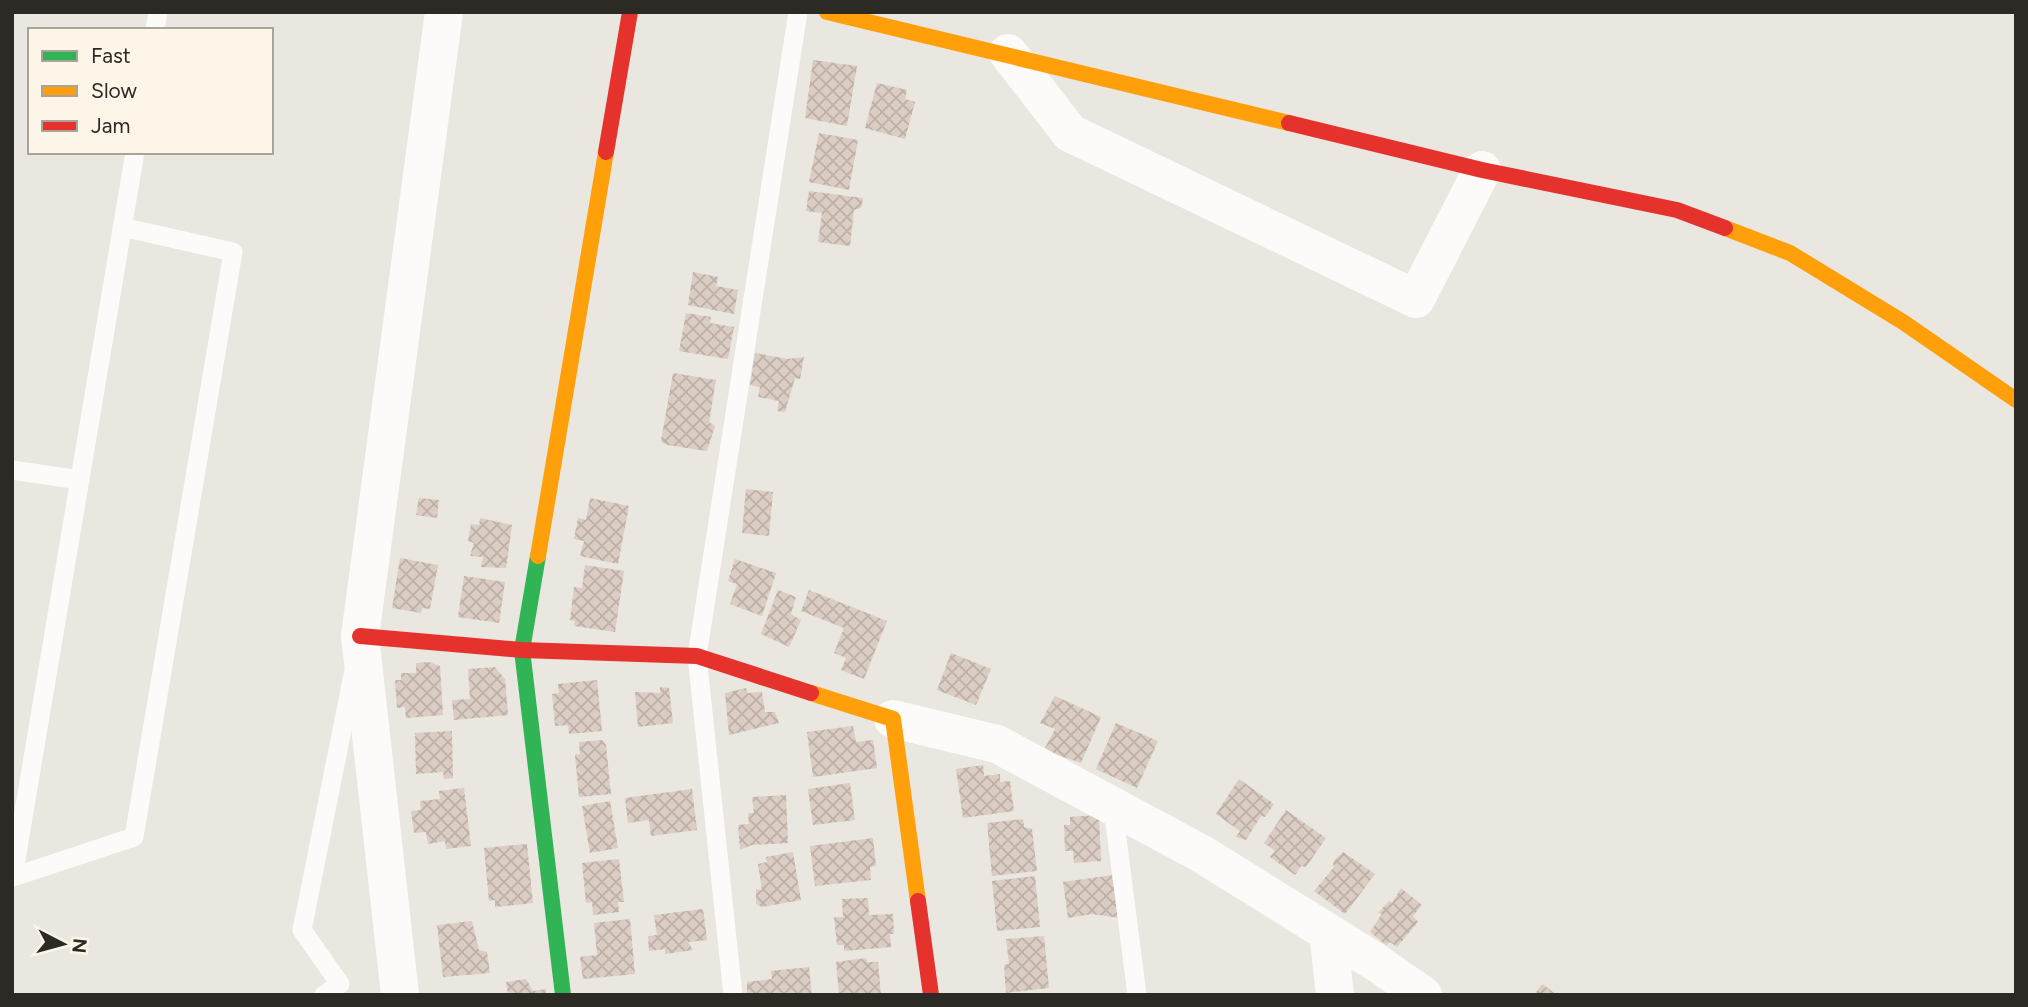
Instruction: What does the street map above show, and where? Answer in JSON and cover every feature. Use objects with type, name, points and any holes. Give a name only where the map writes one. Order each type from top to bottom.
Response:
[{"type":"street","points":[[400,995],[360,636],[444,12]]},
{"type":"street","points":[[563,995],[522,650],[630,12]]},
{"type":"street","points":[[827,12],[1008,53],[1482,170],[1678,210],[1790,253],[1903,322],[2016,400]]},
{"type":"street","points":[[1008,53],[1070,133],[1416,299],[1482,170]]},
{"type":"street","points":[[360,636],[522,650],[697,656],[893,719],[997,744],[1202,854],[1423,995]]},
{"type":"street","points":[[893,719],[931,995]]},
{"type":"street","points":[[1328,932],[1335,995]]},
{"type":"lane","points":[[733,995],[697,656],[798,12]]},
{"type":"lane","points":[[122,226],[233,252],[134,837],[13,877],[122,226],[135,154]]},
{"type":"lane","points":[[12,470],[80,480]]},
{"type":"lane","points":[[324,995],[340,984],[302,930],[360,636]]},
{"type":"lane","points":[[1113,807],[1137,995]]},
{"type":"building","points":[[813,60],[857,66],[847,126],[805,118]]},
{"type":"building","points":[[877,83],[907,90],[905,99],[915,102],[905,139],[865,128]]},
{"type":"building","points":[[819,133],[858,140],[849,190],[809,182]]},
{"type":"building","points":[[809,191],[863,198],[861,208],[854,210],[850,246],[818,242],[822,213],[806,211]]},
{"type":"building","points":[[693,272],[718,277],[716,286],[738,290],[734,314],[688,305]]},
{"type":"building","points":[[686,313],[711,317],[710,323],[734,327],[728,359],[679,351]]},
{"type":"building","points":[[755,353],[788,359],[804,357],[800,379],[795,378],[785,412],[777,411],[779,401],[758,397],[760,387],[750,385]]},
{"type":"building","points":[[673,373],[716,380],[709,422],[715,426],[707,451],[667,445],[661,441]]},
{"type":"building","points":[[746,489],[773,492],[769,536],[742,533]]},
{"type":"building","points":[[419,498],[439,500],[437,518],[416,515]]},
{"type":"building","points":[[590,498],[629,506],[618,564],[580,556],[584,541],[574,539],[578,518],[586,520]]},
{"type":"building","points":[[480,518],[512,525],[506,568],[481,567],[483,557],[470,556],[474,543],[468,541],[471,524],[479,525]]},
{"type":"building","points":[[400,558],[438,565],[430,609],[422,608],[421,613],[392,608]]},
{"type":"building","points":[[735,559],[776,573],[762,616],[730,604],[737,584],[728,581]]},
{"type":"building","points":[[585,565],[624,571],[615,632],[574,626],[575,621],[570,620],[574,587],[582,588]]},
{"type":"building","points":[[464,576],[505,582],[499,623],[458,617]]},
{"type":"building","points":[[778,590],[796,597],[791,614],[801,620],[789,647],[761,634]]},
{"type":"building","points":[[809,590],[887,621],[864,679],[841,670],[846,658],[834,653],[844,628],[801,611]]},
{"type":"building","points":[[951,653],[991,669],[976,705],[937,690]]},
{"type":"building","points":[[429,662],[440,666],[443,715],[406,718],[405,707],[397,708],[395,680],[401,680],[401,673],[416,673],[416,663]]},
{"type":"building","points":[[495,667],[505,679],[508,715],[454,720],[452,700],[470,699],[468,669]]},
{"type":"building","points":[[597,680],[602,731],[569,734],[568,725],[555,726],[552,694],[559,693],[558,684]]},
{"type":"building","points":[[660,687],[669,688],[673,723],[638,727],[635,692],[660,693]]},
{"type":"building","points":[[746,688],[747,693],[762,692],[765,712],[775,712],[779,723],[729,735],[725,693]]},
{"type":"building","points":[[1055,696],[1101,717],[1081,763],[1044,750],[1055,729],[1040,723]]},
{"type":"building","points":[[1116,723],[1158,741],[1137,788],[1096,769]]},
{"type":"building","points":[[853,726],[856,742],[873,740],[877,768],[813,777],[807,732]]},
{"type":"building","points":[[452,731],[453,778],[444,779],[443,772],[416,774],[415,733]]},
{"type":"building","points":[[602,740],[606,745],[611,794],[579,797],[575,755],[580,754],[579,742]]},
{"type":"building","points":[[983,765],[984,776],[1000,774],[1000,782],[1010,781],[1014,811],[963,818],[956,769]]},
{"type":"building","points":[[1239,779],[1274,804],[1265,817],[1261,816],[1246,840],[1236,837],[1240,831],[1216,814]]},
{"type":"building","points":[[850,783],[855,820],[813,825],[808,789]]},
{"type":"building","points":[[464,788],[471,846],[446,849],[445,841],[428,844],[426,832],[414,833],[411,811],[421,810],[420,801],[440,799],[439,791]]},
{"type":"building","points":[[692,789],[697,830],[651,836],[649,820],[628,823],[625,798]]},
{"type":"building","points":[[786,795],[788,843],[752,845],[740,850],[738,825],[749,824],[748,813],[754,813],[752,797]]},
{"type":"building","points":[[610,801],[618,848],[590,853],[582,806]]},
{"type":"building","points":[[1286,810],[1326,838],[1306,867],[1301,866],[1295,875],[1270,857],[1275,851],[1264,843]]},
{"type":"building","points":[[1099,815],[1101,861],[1074,863],[1073,851],[1065,851],[1064,825],[1070,825],[1070,817]]},
{"type":"building","points":[[1023,819],[1024,827],[1032,829],[1037,871],[992,876],[987,823]]},
{"type":"building","points":[[873,838],[876,866],[870,867],[871,880],[815,886],[810,846]]},
{"type":"building","points":[[527,844],[533,903],[495,907],[495,900],[489,901],[484,848]]},
{"type":"building","points":[[793,852],[801,900],[762,907],[756,904],[756,889],[762,890],[758,864],[767,862],[766,857]]},
{"type":"building","points":[[1343,852],[1375,874],[1345,914],[1314,891]]},
{"type":"building","points":[[619,859],[624,902],[618,902],[619,912],[593,915],[592,902],[586,903],[582,863]]},
{"type":"building","points":[[1113,875],[1120,918],[1092,914],[1068,918],[1063,882]]},
{"type":"building","points":[[1035,876],[1040,927],[997,931],[992,881]]},
{"type":"building","points":[[1401,888],[1422,905],[1413,916],[1418,922],[1397,947],[1390,942],[1386,945],[1370,932],[1382,914],[1378,913],[1389,901],[1392,903]]},
{"type":"building","points":[[868,898],[869,915],[893,914],[894,934],[890,934],[891,947],[844,951],[844,945],[837,945],[834,917],[843,917],[842,899]]},
{"type":"building","points":[[703,909],[707,940],[688,942],[693,950],[665,954],[665,949],[649,951],[648,936],[657,935],[654,915]]},
{"type":"building","points":[[630,919],[635,974],[583,979],[580,957],[597,955],[594,923]]},
{"type":"building","points":[[472,921],[479,950],[487,952],[490,973],[443,977],[437,925]]},
{"type":"building","points":[[1044,936],[1049,988],[1006,993],[1004,965],[1009,964],[1006,939]]},
{"type":"building","points":[[866,958],[867,962],[878,962],[881,995],[839,995],[836,962]]},
{"type":"building","points":[[809,967],[812,995],[747,995],[747,982],[772,979],[771,971]]},
{"type":"building","points":[[526,979],[533,991],[546,989],[546,995],[508,995],[506,982]]},
{"type":"building","points":[[1542,984],[1557,995],[1534,995]]},
{"type":"traffic: fast","points":[[538,556],[522,650],[563,995]]},
{"type":"traffic: slow","points":[[827,12],[1289,123]]},
{"type":"traffic: slow","points":[[538,556],[606,152]]},
{"type":"traffic: slow","points":[[1725,228],[1790,253],[1903,322],[2016,400]]},
{"type":"traffic: slow","points":[[811,693],[893,719],[918,901]]},
{"type":"traffic: jam","points":[[606,152],[630,12]]},
{"type":"traffic: jam","points":[[1289,123],[1482,170],[1677,210],[1725,228]]},
{"type":"traffic: jam","points":[[360,636],[522,650],[697,656],[811,693]]},
{"type":"traffic: jam","points":[[918,901],[931,995]]}]
